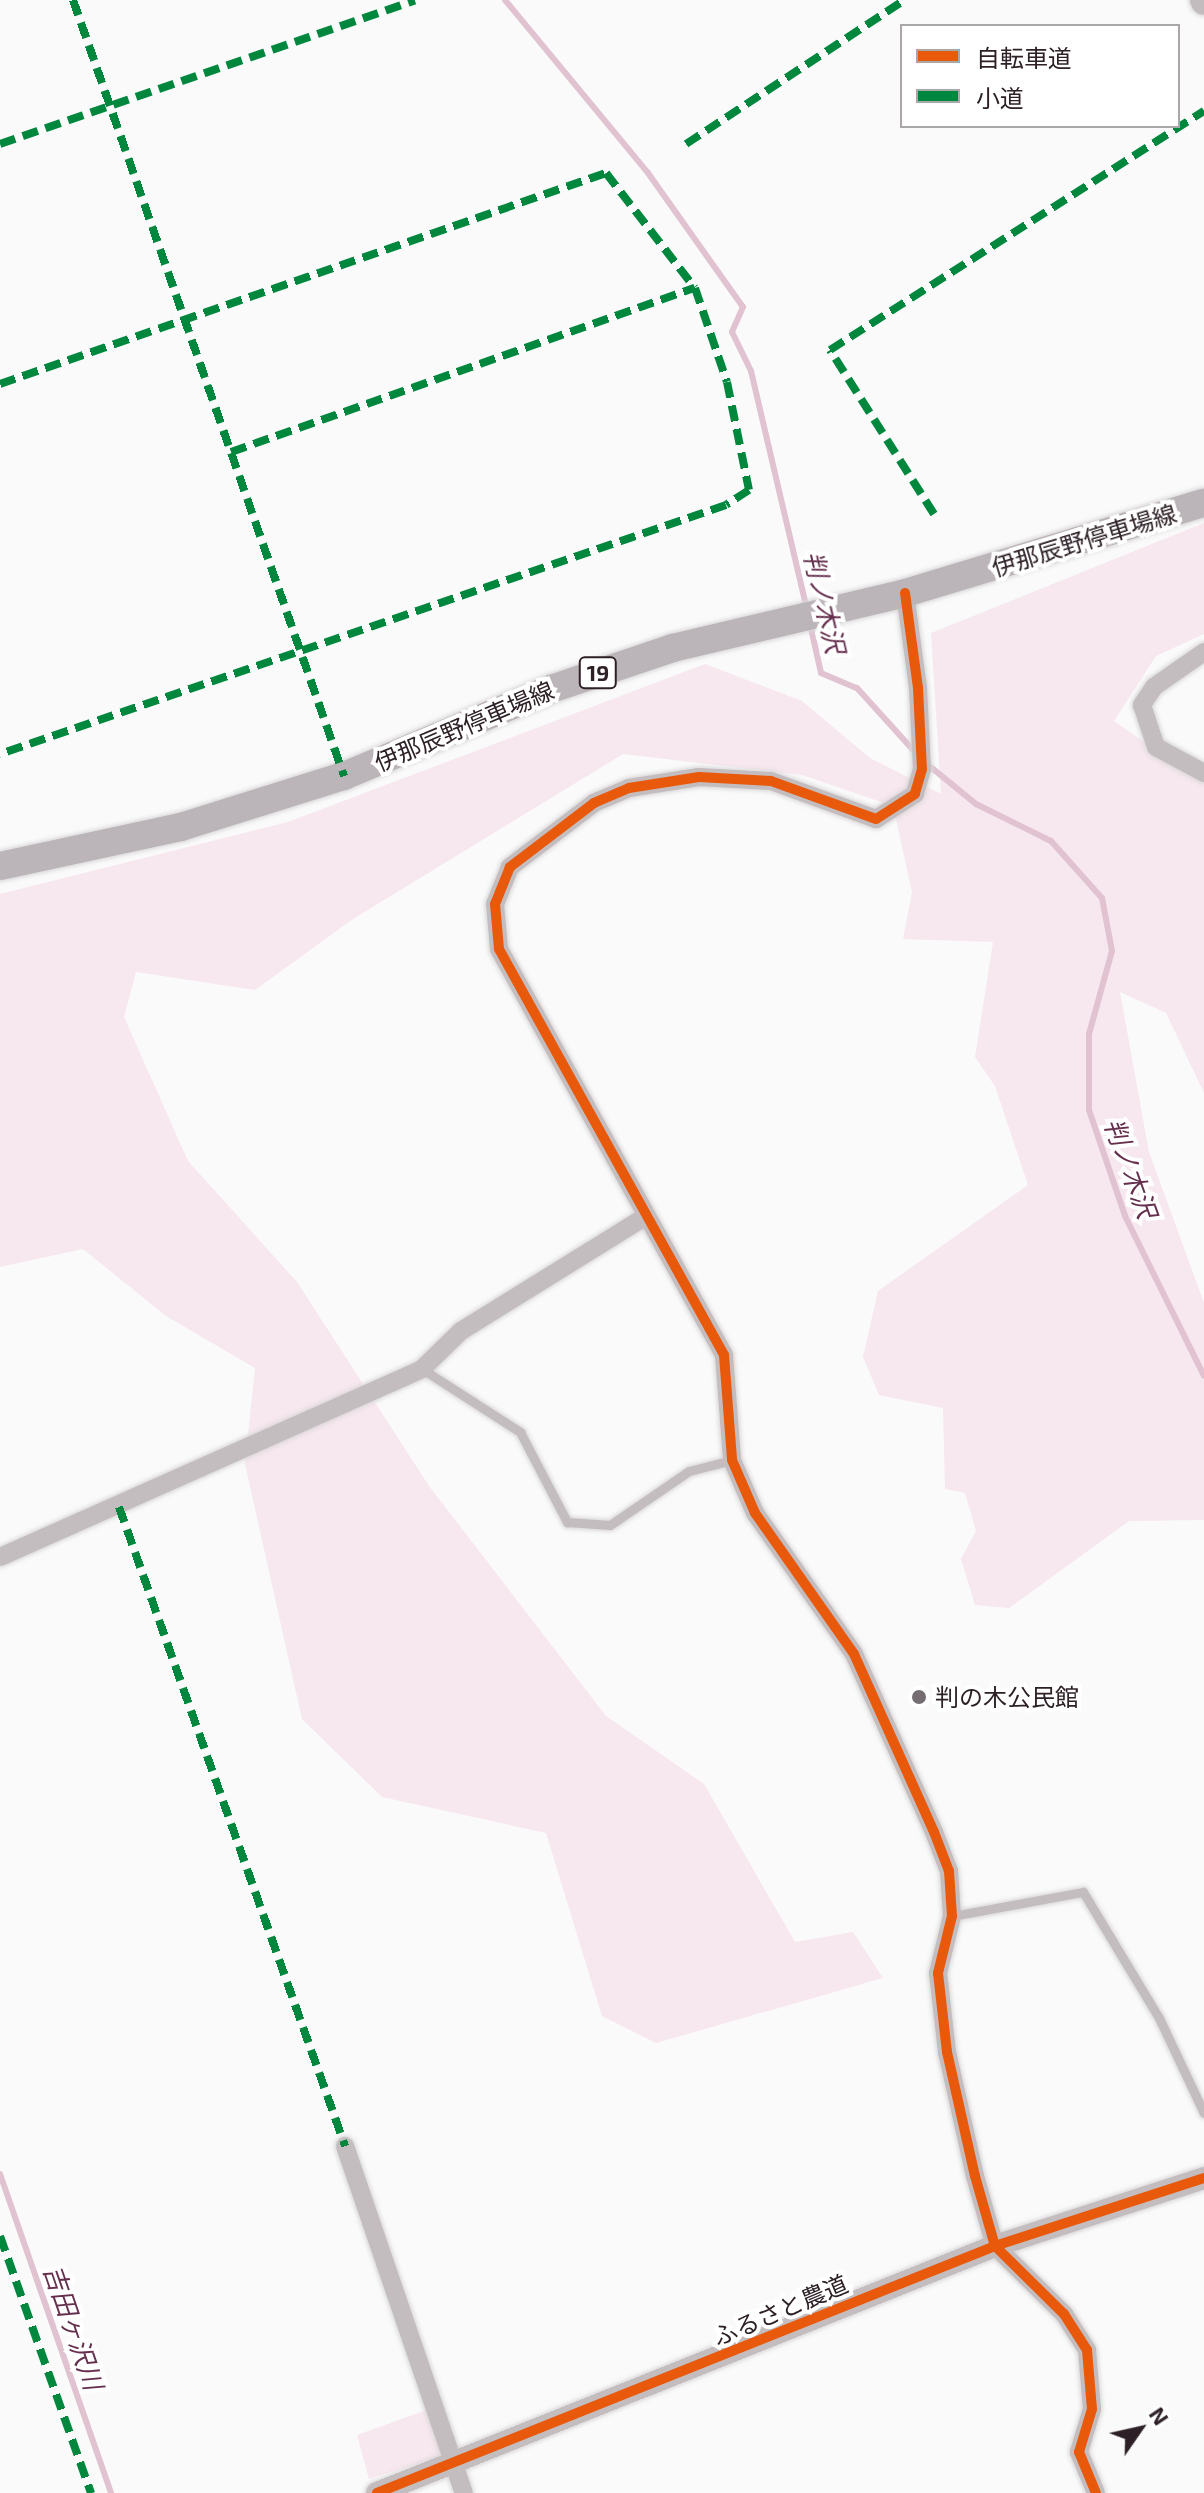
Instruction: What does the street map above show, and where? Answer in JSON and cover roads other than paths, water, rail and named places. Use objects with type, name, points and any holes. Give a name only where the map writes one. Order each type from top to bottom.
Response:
[{"type":"main road","name":"伊那辰野停車場線","points":[[0,866],[181,827],[344,776],[551,689],[673,648],[905,593],[1204,503]]},
{"type":"street","points":[[905,593],[918,688],[922,769],[915,794],[876,819],[771,781],[699,777],[629,788],[525,850],[500,892],[499,949],[724,1355],[732,1460],[755,1513],[854,1654],[934,1832],[949,1871],[952,1916],[938,1973],[947,2052],[995,2246],[1064,2314],[1087,2350],[1092,2409],[1079,2452],[1096,2493]]},
{"type":"street","points":[[1204,652],[1154,687],[1142,705],[1156,747],[1204,773]]},
{"type":"street","points":[[0,1557],[422,1369],[461,1331],[645,1217]]},
{"type":"street","points":[[345,2146],[464,2493]]},
{"type":"street","name":"ふるさと農道","points":[[377,2493],[454,2467],[995,2246],[1204,2178]]},
{"type":"lane","points":[[422,1369],[520,1432],[567,1522],[610,1525],[689,1471],[732,1460]]},
{"type":"lane","points":[[952,1916],[1083,1892],[1159,2018],[1204,2113]]},
{"type":"waterway","name":"判ノ木沢","points":[[505,0],[648,173],[743,307],[732,332],[751,371],[807,609]]},
{"type":"waterway","name":"判ノ木沢","points":[[810,624],[821,673],[857,688],[916,753]]},
{"type":"waterway","name":"判ノ木沢","points":[[927,764],[976,804],[1051,841],[1102,898],[1112,951],[1089,1034],[1089,1110],[1125,1216],[1204,1376]]},
{"type":"waterway","name":"吉田ヶ沢川","points":[[0,2174],[111,2493]]},
{"type":"place","name":"判の木公民館","points":[[919,1697]]}]
